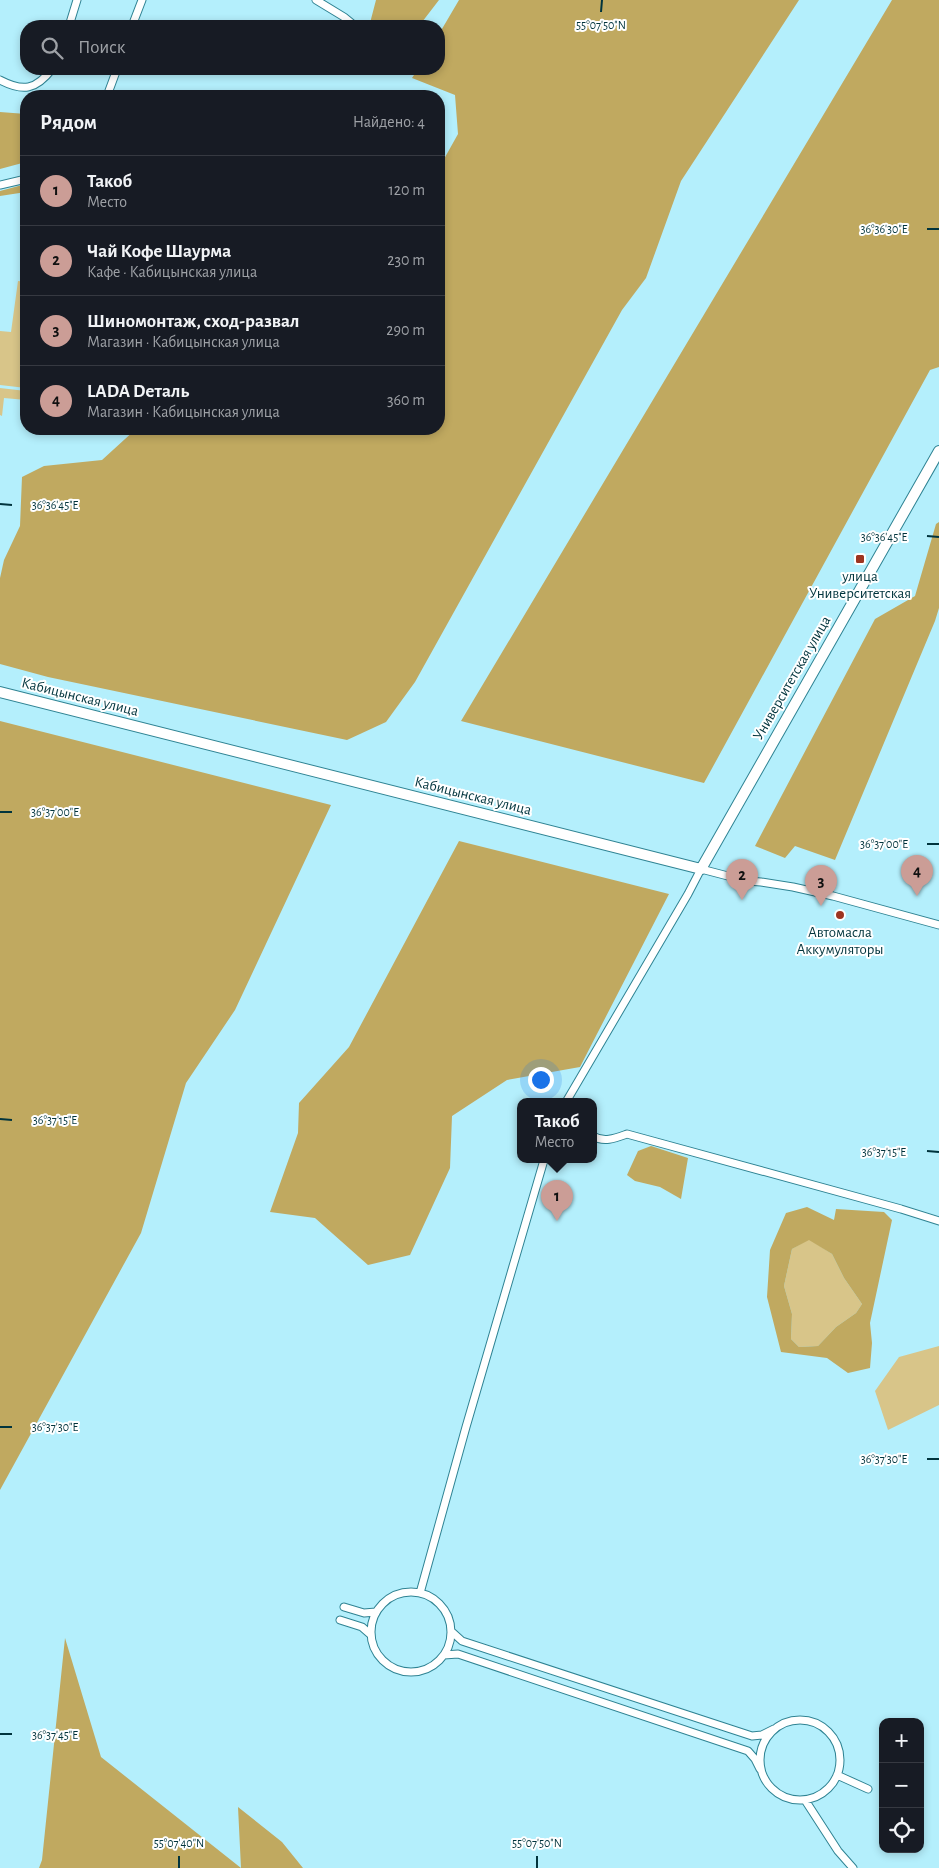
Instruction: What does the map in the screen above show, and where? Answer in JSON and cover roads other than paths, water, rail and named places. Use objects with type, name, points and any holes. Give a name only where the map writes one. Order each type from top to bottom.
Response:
[{"type":"street","points":[[71,20],[77,0]]},
{"type":"street","points":[[134,20],[142,0]]},
{"type":"street","points":[[316,0],[348,20]]},
{"type":"street","points":[[0,80],[11,85],[26,88],[35,86],[48,75]]},
{"type":"street","points":[[110,90],[115,75]]},
{"type":"street","points":[[0,185],[20,181]]},
{"type":"street","name":"Университетская улица","points":[[701,869],[939,450]]},
{"type":"street","name":"Кабицынская улица","points":[[0,692],[747,882],[793,887],[939,925]]},
{"type":"street","points":[[568,1098],[701,869]]},
{"type":"street","points":[[597,1138],[612,1139],[627,1134],[939,1221]]},
{"type":"street","points":[[420,1593],[543,1163]]},
{"type":"street","points":[[405,1592],[420,1593],[434,1599],[448,1616],[451,1631],[449,1644],[439,1661],[426,1670],[403,1672],[389,1666],[378,1655],[374,1649],[370,1634],[376,1612],[391,1597],[405,1592]]},
{"type":"street","points":[[344,1607],[364,1613],[376,1612]]},
{"type":"street","points":[[340,1620],[362,1627],[370,1634]]},
{"type":"street","points":[[444,1655],[458,1654],[748,1751],[755,1759],[766,1782],[777,1793],[790,1799],[805,1800],[824,1792],[830,1787],[837,1775],[839,1753],[834,1739],[824,1728],[810,1721],[795,1720],[780,1724],[762,1735],[752,1736],[462,1640],[451,1631]]},
{"type":"street","points":[[760,1769],[760,1756],[763,1744],[774,1729]]},
{"type":"street","points":[[837,1775],[868,1788]]},
{"type":"street","points":[[805,1800],[838,1851],[853,1868]]},
{"type":"place","name":"улица Университетская","points":[[860,559]]},
{"type":"place","name":"LADA Dеталь","points":[[917,896]]},
{"type":"place","name":"Чай Кофе Шаурма","points":[[742,900]]},
{"type":"place","name":"Шиномонтаж, сход-развал","points":[[821,906]]},
{"type":"place","name":"Автомасла Аккумуляторы","points":[[840,915]]},
{"type":"place","name":"Такоб","points":[[557,1221]]}]
